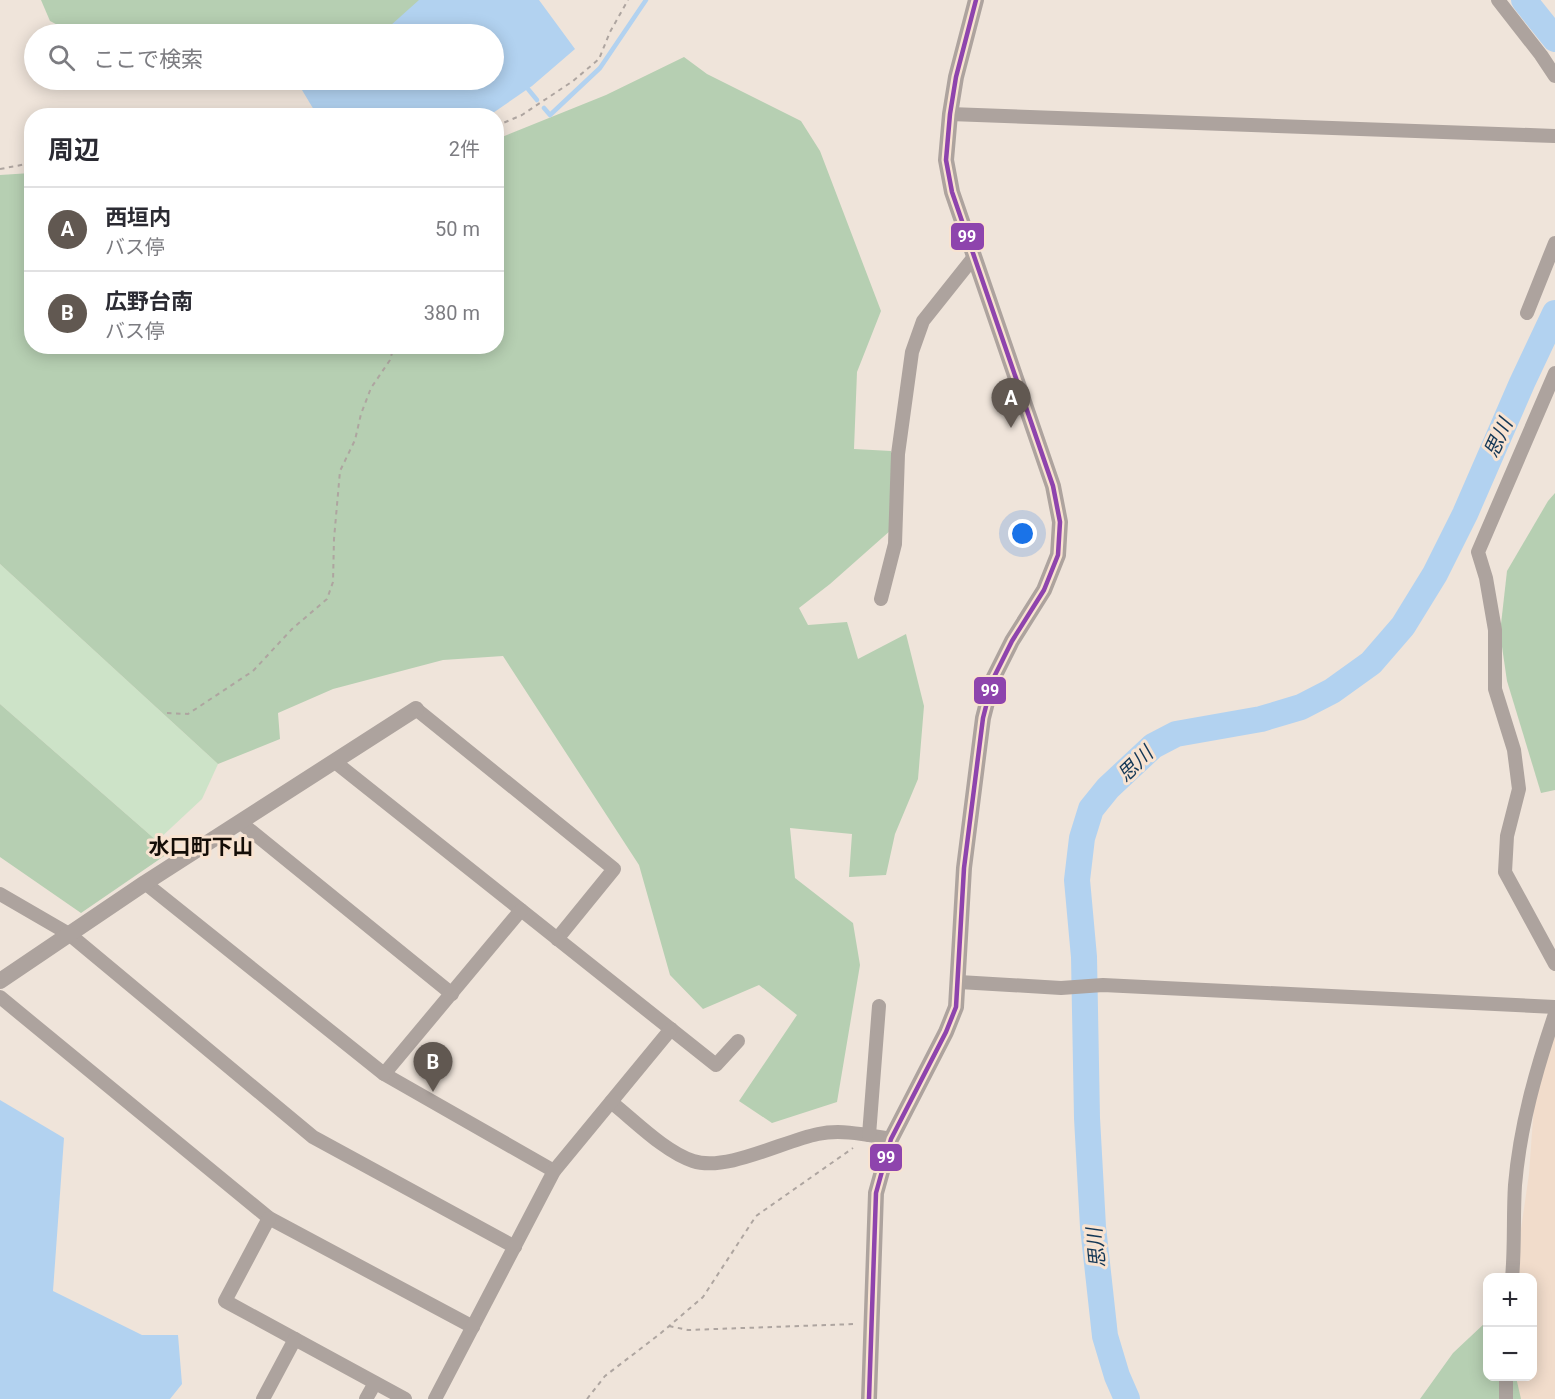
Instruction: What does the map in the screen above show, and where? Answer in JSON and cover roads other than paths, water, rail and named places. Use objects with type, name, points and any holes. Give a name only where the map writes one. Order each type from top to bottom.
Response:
[{"type":"street","points":[[869,1399],[876,1193],[891,1139],[946,1032],[956,1007],[964,868],[983,718],[993,679],[1012,641],[1044,590],[1058,555],[1060,522],[1053,486],[952,192],[946,160],[956,76],[976,0]]},
{"type":"street","points":[[1498,0],[1555,76]]},
{"type":"street","points":[[950,114],[1555,136]]},
{"type":"street","points":[[1527,313],[1555,243]]},
{"type":"street","points":[[881,599],[895,544],[898,454],[912,352],[923,321],[974,256]]},
{"type":"street","points":[[1555,373],[1478,552],[1486,578],[1496,630],[1496,689],[1514,750],[1520,789],[1506,836],[1505,872],[1555,964]]},
{"type":"street","points":[[0,981],[145,883],[416,708],[614,869],[557,939]]},
{"type":"street","points":[[335,762],[716,1065],[738,1041]]},
{"type":"street","points":[[240,822],[452,994]]},
{"type":"street","points":[[145,883],[384,1074],[554,1171]]},
{"type":"street","points":[[0,894],[69,934],[314,1137],[515,1247]]},
{"type":"street","points":[[384,1074],[521,910]]},
{"type":"street","points":[[959,982],[1060,988],[1103,985],[1555,1007]]},
{"type":"street","points":[[0,997],[269,1218],[473,1327]]},
{"type":"street","points":[[869,1135],[879,1006]]},
{"type":"street","points":[[1512,1273],[1515,1185],[1524,1121],[1541,1054],[1555,1014]]},
{"type":"street","points":[[435,1399],[554,1171],[671,1029]]},
{"type":"street","points":[[612,1102],[669,1148],[694,1161],[722,1163],[819,1134],[855,1132],[891,1139]]},
{"type":"street","points":[[269,1218],[225,1301],[405,1399]]},
{"type":"street","points":[[263,1399],[295,1339]]},
{"type":"street","points":[[1506,1381],[1506,1399]]},
{"type":"street","points":[[366,1399],[375,1383]]},
{"type":"water","points":[[419,0],[539,0],[575,49],[532,86],[500,108],[313,108],[302,90],[504,90],[504,24],[392,24]]},
{"type":"water","points":[[0,1100],[64,1138],[53,1291],[142,1335],[178,1335],[182,1384],[170,1399],[0,1399]]},
{"type":"waterway","points":[[544,108],[550,115],[600,68],[646,0]]},
{"type":"waterway","name":"思川","points":[[1524,0],[1555,39]]},
{"type":"waterway","points":[[528,89],[537,100]]},
{"type":"waterway","name":"思川","points":[[1127,1399],[1117,1376],[1105,1336],[1093,1227],[1087,1118],[1084,957],[1077,880],[1082,838],[1091,809],[1108,788],[1153,746],[1176,734],[1261,719],[1301,707],[1332,691],[1371,663],[1403,626],[1435,574],[1465,514],[1555,313]]},
{"type":"place","name":"西垣内","points":[[1011,428]]},
{"type":"place","name":"広野台南","points":[[433,1092]]},
{"type":"district","name":"水口町下山","points":[[201,847]]}]
